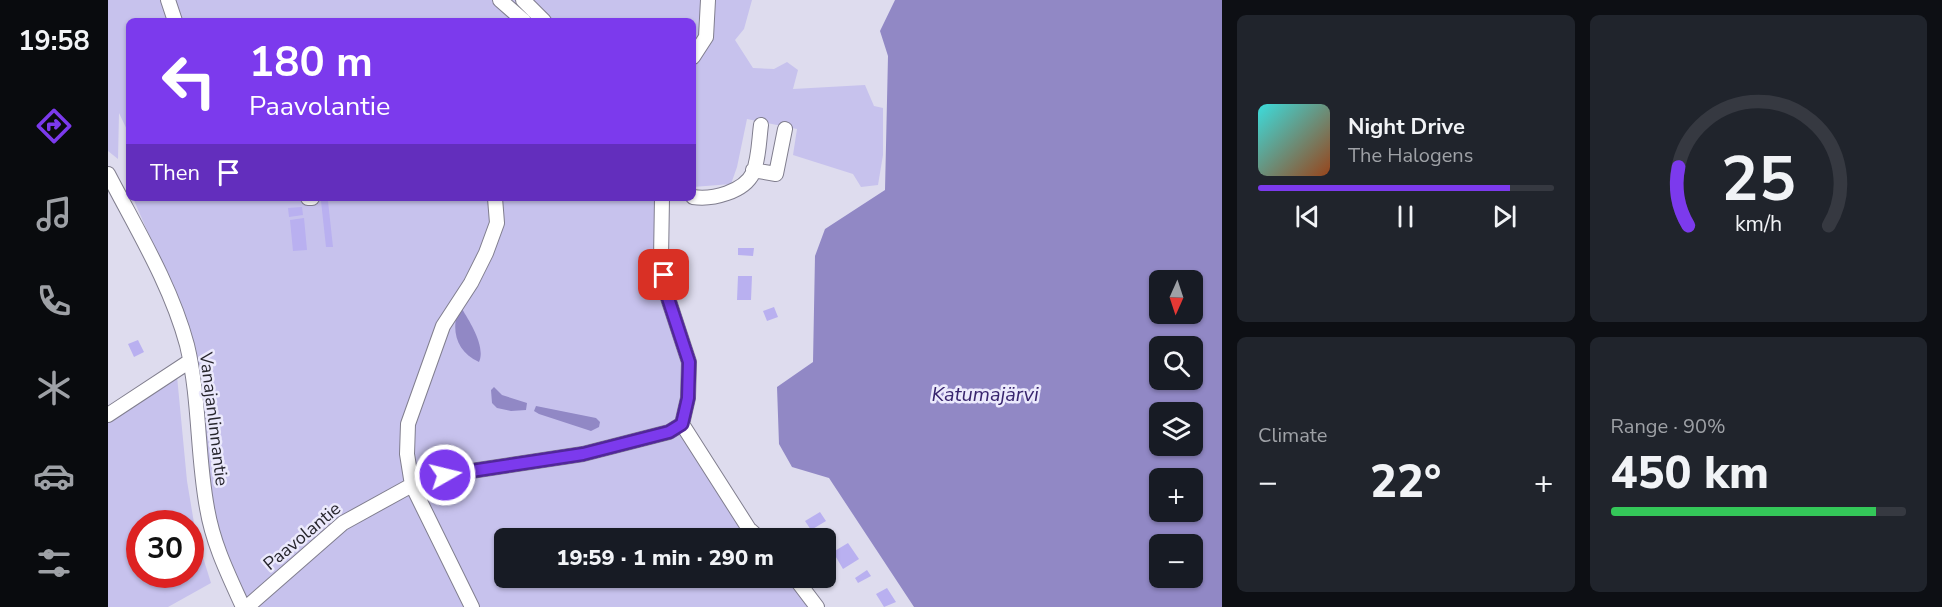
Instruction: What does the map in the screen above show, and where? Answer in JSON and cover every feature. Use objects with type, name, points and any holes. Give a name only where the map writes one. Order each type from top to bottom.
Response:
[{"type":"street","points":[[168,0],[174,18]]},
{"type":"street","points":[[500,0],[521,18]]},
{"type":"street","points":[[523,0],[541,18]]},
{"type":"street","points":[[696,52],[706,37],[708,0]]},
{"type":"street","points":[[696,196],[708,198],[729,192],[746,181],[753,170],[761,125]]},
{"type":"street","points":[[753,170],[776,174],[785,129]]},
{"type":"street","name":"Vanajanlinnantie","points":[[108,174],[171,301],[190,361],[197,402],[207,506],[219,556],[245,607]]},
{"type":"street","points":[[472,607],[412,485],[407,454],[408,424],[443,326],[471,283],[486,253],[497,223],[495,201]]},
{"type":"street","points":[[662,201],[661,259],[666,292],[689,362],[688,398],[682,424],[748,528]]},
{"type":"street","points":[[108,416],[190,361]]},
{"type":"street","name":"Paavolantie","points":[[245,607],[343,522],[412,485],[445,475],[583,454],[669,432],[682,424]]},
{"type":"street","points":[[803,588],[817,607]]},
{"type":"shaded area","points":[[108,0],[752,0],[744,29],[735,40],[753,68],[774,69],[787,62],[798,70],[793,89],[865,85],[874,106],[883,108],[883,155],[878,185],[861,187],[853,174],[793,155],[797,129],[747,119],[731,184],[696,187],[696,18],[126,18],[126,128],[119,113],[118,159],[108,151]]},
{"type":"shaded area","points":[[134,201],[660,201],[663,215],[652,271],[659,274],[675,330],[682,366],[680,404],[675,423],[747,528],[494,528],[494,588],[799,588],[813,607],[250,607],[224,551],[215,524],[177,300]]},
{"type":"shaded area","points":[[177,376],[192,510],[126,510],[126,588],[202,588],[168,607],[108,607],[108,423]]},
{"type":"shaded area","points":[[204,561],[211,583],[204,587]]},
{"type":"water","name":"Katumajärvi","points":[[895,0],[1222,0],[1222,607],[914,607],[829,478],[792,467],[779,444],[777,387],[813,362],[815,256],[825,229],[885,190],[888,56],[880,31]]},
{"type":"water","points":[[462,309],[479,342],[481,356],[479,362],[465,353],[458,341],[456,318],[458,310]]},
{"type":"water","points":[[494,387],[502,395],[527,403],[526,410],[511,411],[497,408],[492,403],[491,390]]},
{"type":"water","points":[[536,406],[596,418],[600,422],[599,427],[591,431],[539,414],[534,411]]},
{"type":"building","points":[[321,201],[328,201],[333,247],[326,247]]},
{"type":"building","points":[[302,207],[303,215],[289,217],[288,208]]},
{"type":"building","points":[[304,218],[307,250],[293,251],[290,220]]},
{"type":"building","points":[[738,248],[754,248],[753,256],[738,255]]},
{"type":"building","points":[[738,276],[752,276],[751,300],[737,300]]},
{"type":"building","points":[[774,307],[778,317],[767,321],[763,311]]},
{"type":"building","points":[[138,340],[144,352],[134,357],[128,344]]},
{"type":"building","points":[[820,512],[826,521],[814,528],[810,528],[805,521]]},
{"type":"building","points":[[848,543],[859,559],[843,569],[836,557],[836,550]]},
{"type":"building","points":[[867,570],[871,576],[858,583],[855,578]]},
{"type":"building","points":[[887,588],[896,602],[884,607],[876,594]]},
{"type":"route","points":[[445,475],[583,454],[669,432],[682,424],[688,398],[689,362],[666,292],[664,275]]}]
